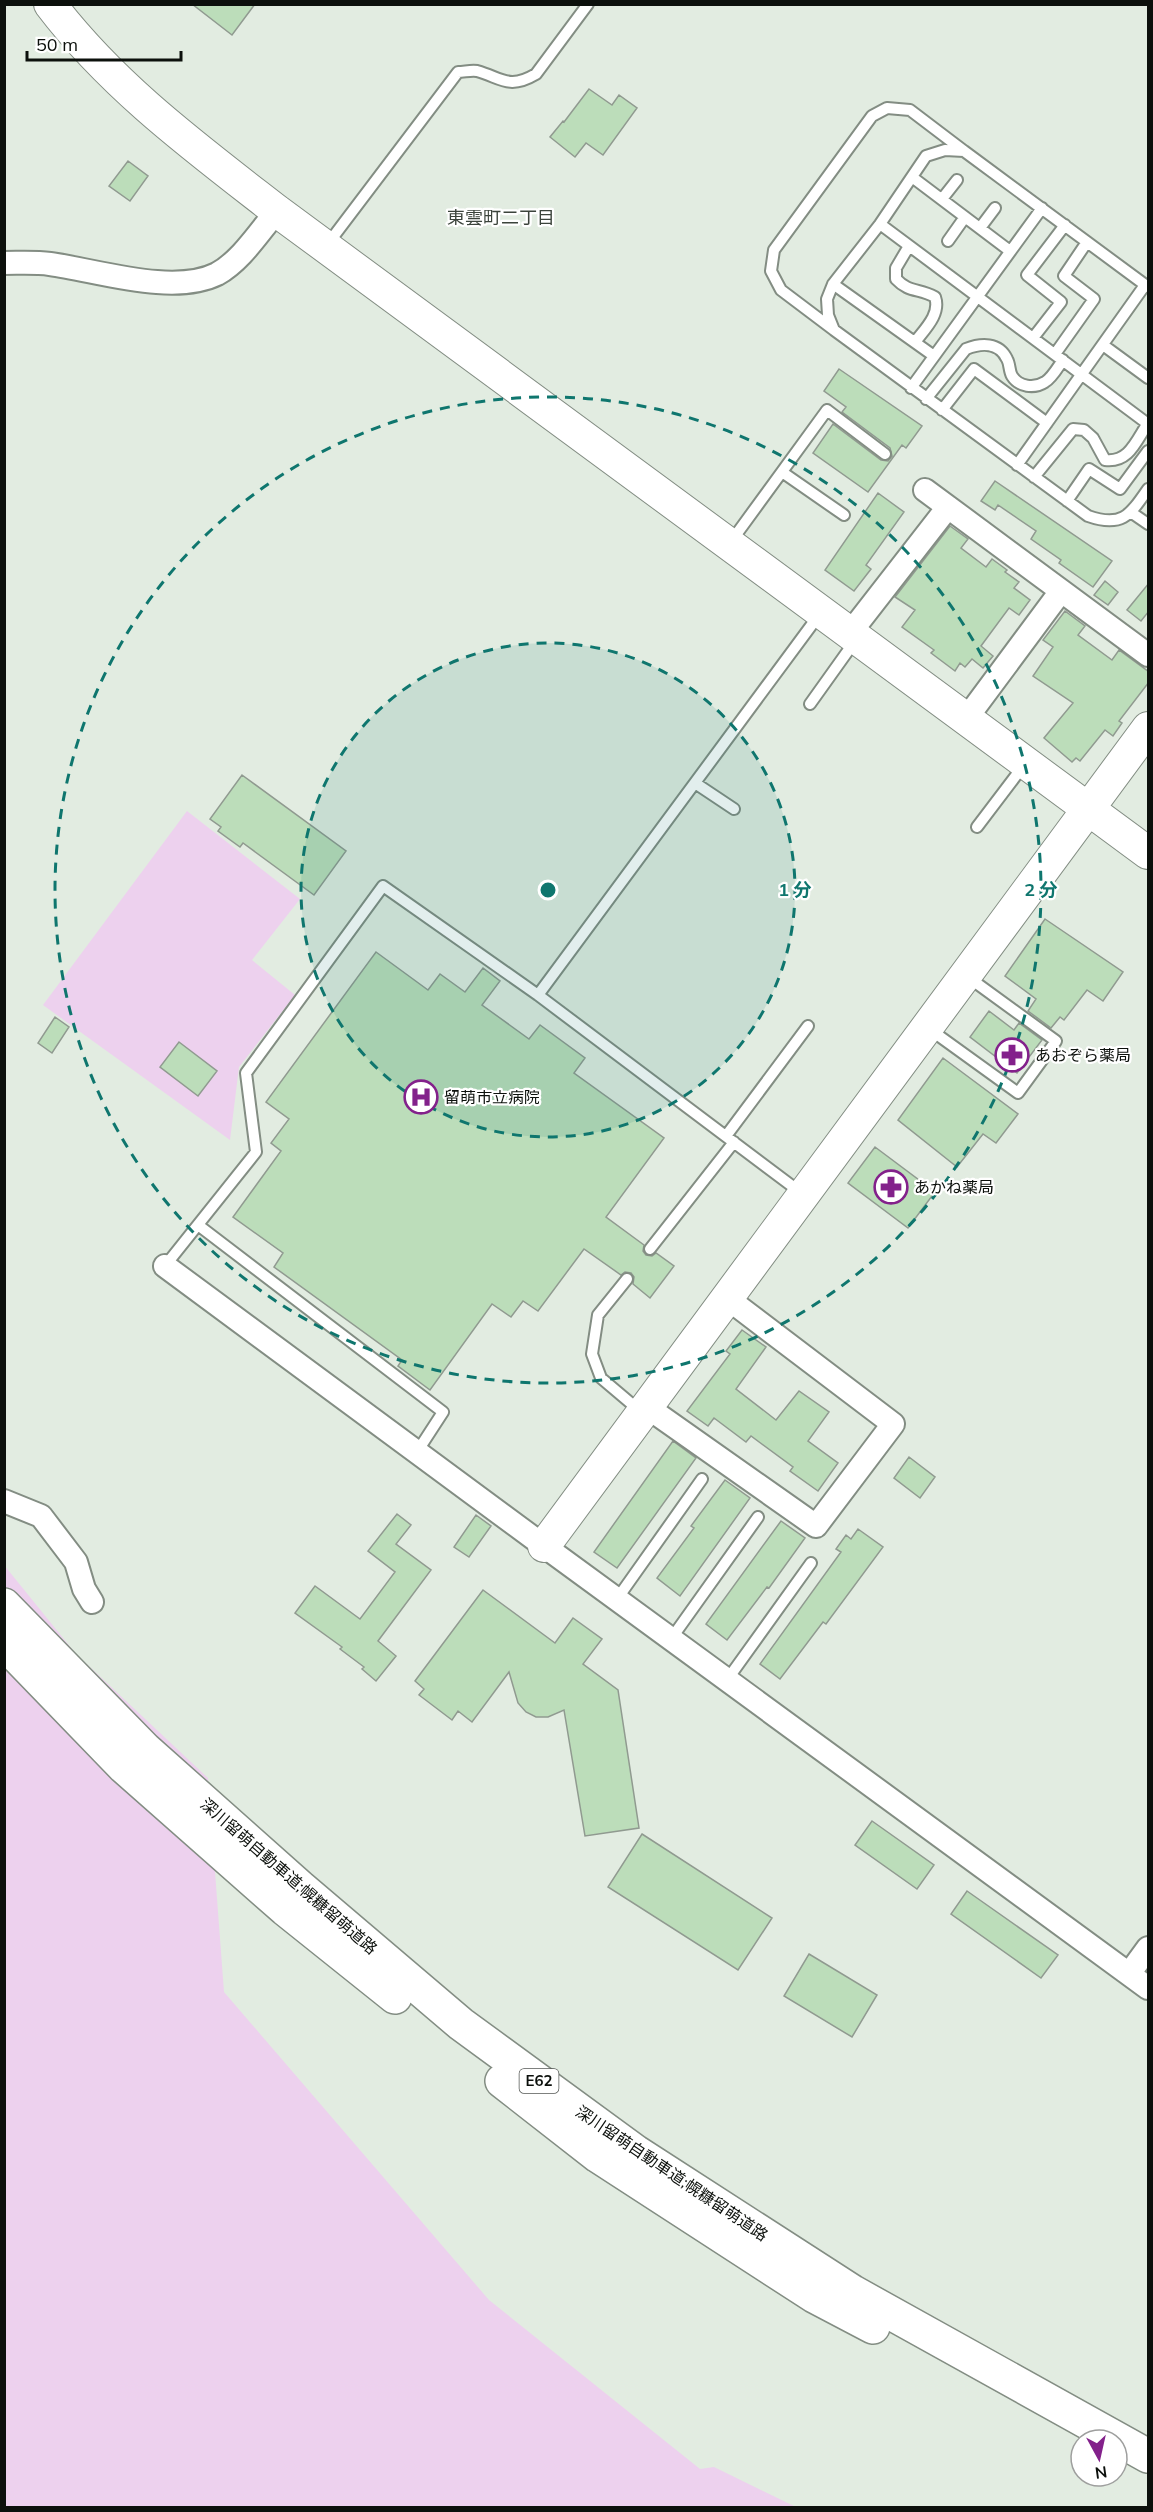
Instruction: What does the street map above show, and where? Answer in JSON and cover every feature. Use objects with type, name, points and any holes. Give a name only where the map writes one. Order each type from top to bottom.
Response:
[{"type":"highway","name":"深川留萌自動車道;幌糠留萌道路","points":[[4,1605],[145,1749],[300,1887],[461,2024],[636,2152],[853,2292],[1149,2456]]},
{"type":"highway","name":"深川留萌自動車道;幌糠留萌道路","points":[[4,1643],[124,1767],[285,1909],[598,2156],[814,2296],[1069,2431]]},
{"type":"highway","points":[[1129,2462],[1149,2472]]},
{"type":"street","points":[[65,15],[153,114],[277,211],[1149,853]]},
{"type":"street","points":[[4,263],[49,264],[146,282],[191,281],[217,274],[236,258],[277,211]]},
{"type":"street","points":[[925,490],[1149,655]]},
{"type":"street","points":[[853,636],[948,507]]},
{"type":"street","points":[[966,719],[1061,591]]},
{"type":"street","points":[[544,1546],[1149,728]]},
{"type":"street","points":[[165,1266],[1149,1988]]},
{"type":"street","points":[[644,1410],[816,1526],[893,1424],[727,1298]]},
{"type":"street","points":[[4,1501],[41,1516],[76,1562],[84,1589],[92,1602]]},
{"type":"street","points":[[1130,1974],[1149,1948]]},
{"type":"lane","points":[[326,247],[458,72],[475,71],[506,83],[525,81],[536,74],[588,4]]},
{"type":"lane","points":[[1017,465],[1147,286],[909,110],[887,108],[872,116],[774,250],[771,271],[781,290],[911,388],[1066,501],[1088,516],[1103,521],[1118,520],[1132,513],[1149,489]]},
{"type":"lane","points":[[834,330],[828,315],[827,299],[833,284],[880,224],[926,156],[945,150],[964,151]]},
{"type":"lane","points":[[912,177],[1010,251]]},
{"type":"lane","points":[[942,200],[957,180]]},
{"type":"lane","points":[[980,228],[995,208]]},
{"type":"lane","points":[[911,388],[1042,208]]},
{"type":"lane","points":[[948,241],[965,217]]},
{"type":"lane","points":[[880,224],[1148,423],[1125,458],[1114,461],[1105,460],[1093,438],[1084,430],[1073,429],[1034,477]]},
{"type":"lane","points":[[1033,338],[1061,302],[1027,275],[1065,225]]},
{"type":"lane","points":[[926,399],[966,349],[987,344],[996,348],[1007,358],[1011,374],[1018,384],[1031,387],[1046,382],[1094,299],[1064,276],[1087,242]]},
{"type":"lane","points":[[909,246],[896,268],[896,279],[905,288],[926,291],[935,297],[938,304],[934,317],[915,342]]},
{"type":"lane","points":[[833,284],[934,356]]},
{"type":"lane","points":[[1103,345],[1149,378]]},
{"type":"lane","points":[[942,410],[974,369],[1047,423]]},
{"type":"lane","points":[[729,544],[827,410],[885,454]]},
{"type":"lane","points":[[1066,501],[1089,469],[1120,489],[1149,451]]},
{"type":"lane","points":[[782,472],[844,515]]},
{"type":"lane","points":[[1132,513],[1149,524]]},
{"type":"lane","points":[[538,995],[821,612]]},
{"type":"lane","points":[[810,704],[853,636]]},
{"type":"lane","points":[[977,827],[1026,763]]},
{"type":"lane","points":[[695,783],[734,809]]},
{"type":"lane","points":[[165,1266],[256,1152],[246,1073],[383,886],[538,995],[803,1194]]},
{"type":"lane","points":[[926,1027],[1018,1093],[1056,1041],[965,975]]},
{"type":"lane","points":[[650,1249],[730,1139],[807,1026]]},
{"type":"lane","points":[[198,1225],[443,1412],[417,1452]]},
{"type":"lane","points":[[627,1279],[598,1315],[592,1354],[601,1378],[644,1410]]},
{"type":"lane","points":[[617,1599],[702,1479]]},
{"type":"lane","points":[[671,1639],[758,1517]]},
{"type":"lane","points":[[727,1680],[812,1563]]},
{"type":"shaded area","points":[[187,811],[300,899],[252,960],[295,995],[239,1067],[230,1140],[43,1005]]},
{"type":"shaded area","points":[[4,1565],[76,1654],[208,1778],[224,1992],[489,2300],[700,2469],[714,2467],[796,2507],[5,2507]]},
{"type":"building","points":[[192,4],[255,4],[232,35]]},
{"type":"building","points":[[589,89],[612,105],[619,95],[637,108],[603,155],[586,143],[575,157],[550,137]]},
{"type":"building","points":[[128,161],[148,176],[130,201],[109,186]]},
{"type":"building","points":[[839,369],[922,426],[906,448],[902,445],[868,492],[813,453],[833,424],[881,460],[888,461],[892,456],[890,448],[842,412],[846,407],[824,391]]},
{"type":"building","points":[[995,481],[1112,561],[1093,587],[1059,563],[1061,560],[1031,539],[1036,531],[998,505],[995,510],[981,501]]},
{"type":"building","points":[[878,493],[904,512],[866,565],[871,569],[854,591],[825,570]]},
{"type":"building","points":[[950,526],[968,539],[961,548],[986,567],[992,559],[1007,570],[1005,572],[1019,582],[1014,588],[1030,600],[1019,615],[1009,608],[981,646],[993,656],[983,668],[972,659],[965,667],[960,663],[955,671],[931,653],[934,650],[902,627],[915,610],[895,597]]},
{"type":"building","points":[[1105,581],[1118,592],[1108,605],[1094,595]]},
{"type":"building","points":[[1149,583],[1149,611],[1141,621],[1127,610]]},
{"type":"building","points":[[1065,611],[1085,626],[1078,635],[1112,660],[1119,650],[1149,672],[1149,682],[1119,721],[1122,723],[1113,736],[1105,730],[1080,761],[1076,758],[1072,762],[1044,738],[1073,703],[1033,676],[1053,647],[1043,640]]},
{"type":"building","points":[[242,775],[346,851],[314,895],[243,843],[240,847],[218,831],[221,827],[210,819]]},
{"type":"building","points":[[1045,919],[1123,972],[1103,1001],[1087,990],[1064,1020],[1060,1017],[1051,1028],[1028,1011],[1036,999],[1005,976]]},
{"type":"building","points":[[376,952],[428,990],[440,974],[465,992],[483,968],[500,981],[482,1005],[529,1039],[540,1025],[585,1058],[574,1073],[664,1138],[606,1217],[644,1245],[643,1251],[646,1255],[652,1256],[656,1253],[674,1266],[650,1298],[633,1284],[634,1277],[631,1273],[625,1272],[621,1275],[584,1249],[538,1311],[523,1301],[511,1317],[492,1304],[430,1390],[398,1366],[402,1360],[274,1267],[283,1253],[233,1217],[281,1151],[271,1143],[289,1119],[266,1102]]},
{"type":"building","name":"あおぞら薬局","points":[[989,1011],[1014,1030],[1019,1023],[1042,1040],[1017,1073],[970,1037]]},
{"type":"building","points":[[55,1017],[69,1027],[52,1053],[38,1043]]},
{"type":"building","points":[[179,1042],[217,1071],[198,1096],[160,1067]]},
{"type":"building","points":[[943,1058],[1018,1114],[996,1143],[983,1134],[957,1167],[898,1120]]},
{"type":"building","name":"あかね薬局","points":[[875,1147],[935,1192],[908,1228],[848,1183]]},
{"type":"building","points":[[742,1330],[766,1347],[736,1389],[776,1420],[799,1391],[829,1412],[808,1441],[838,1463],[818,1491],[790,1471],[793,1467],[751,1436],[746,1442],[714,1418],[708,1426],[687,1411],[730,1354],[726,1351]]},
{"type":"building","points":[[673,1441],[696,1458],[617,1568],[594,1552]]},
{"type":"building","points":[[909,1457],[935,1477],[920,1498],[894,1478]]},
{"type":"building","points":[[725,1480],[750,1498],[680,1596],[657,1578],[694,1528],[691,1526]]},
{"type":"building","points":[[397,1514],[411,1525],[396,1544],[431,1570],[378,1641],[396,1656],[376,1681],[362,1669],[364,1667],[340,1649],[342,1647],[295,1613],[315,1586],[360,1619],[395,1572],[368,1551]]},
{"type":"building","points":[[476,1515],[491,1526],[469,1557],[454,1547]]},
{"type":"building","points":[[781,1521],[805,1538],[727,1640],[706,1624]]},
{"type":"building","points":[[858,1529],[883,1547],[826,1624],[823,1622],[780,1679],[760,1664],[841,1552],[836,1549],[846,1535],[851,1539]]},
{"type":"building","points":[[483,1590],[555,1643],[573,1618],[602,1639],[583,1664],[618,1690],[639,1828],[585,1836],[564,1710],[548,1717],[536,1717],[526,1712],[518,1703],[509,1672],[472,1722],[458,1711],[452,1720],[419,1695],[424,1689],[415,1681]]},
{"type":"building","points":[[872,1821],[934,1865],[917,1889],[855,1845]]},
{"type":"building","points":[[642,1834],[772,1918],[738,1970],[608,1887]]},
{"type":"building","points":[[967,1891],[1058,1955],[1041,1978],[951,1914]]},
{"type":"building","points":[[809,1954],[877,1995],[852,2037],[784,1996]]},
{"type":"place","name":"あおぞら薬局","points":[[1012,1055]]},
{"type":"place","name":"留萌市立病院","points":[[421,1097]]},
{"type":"place","name":"あかね薬局","points":[[891,1187]]},
{"type":"district","name":"東雲町二丁目","points":[[501,218]]}]
